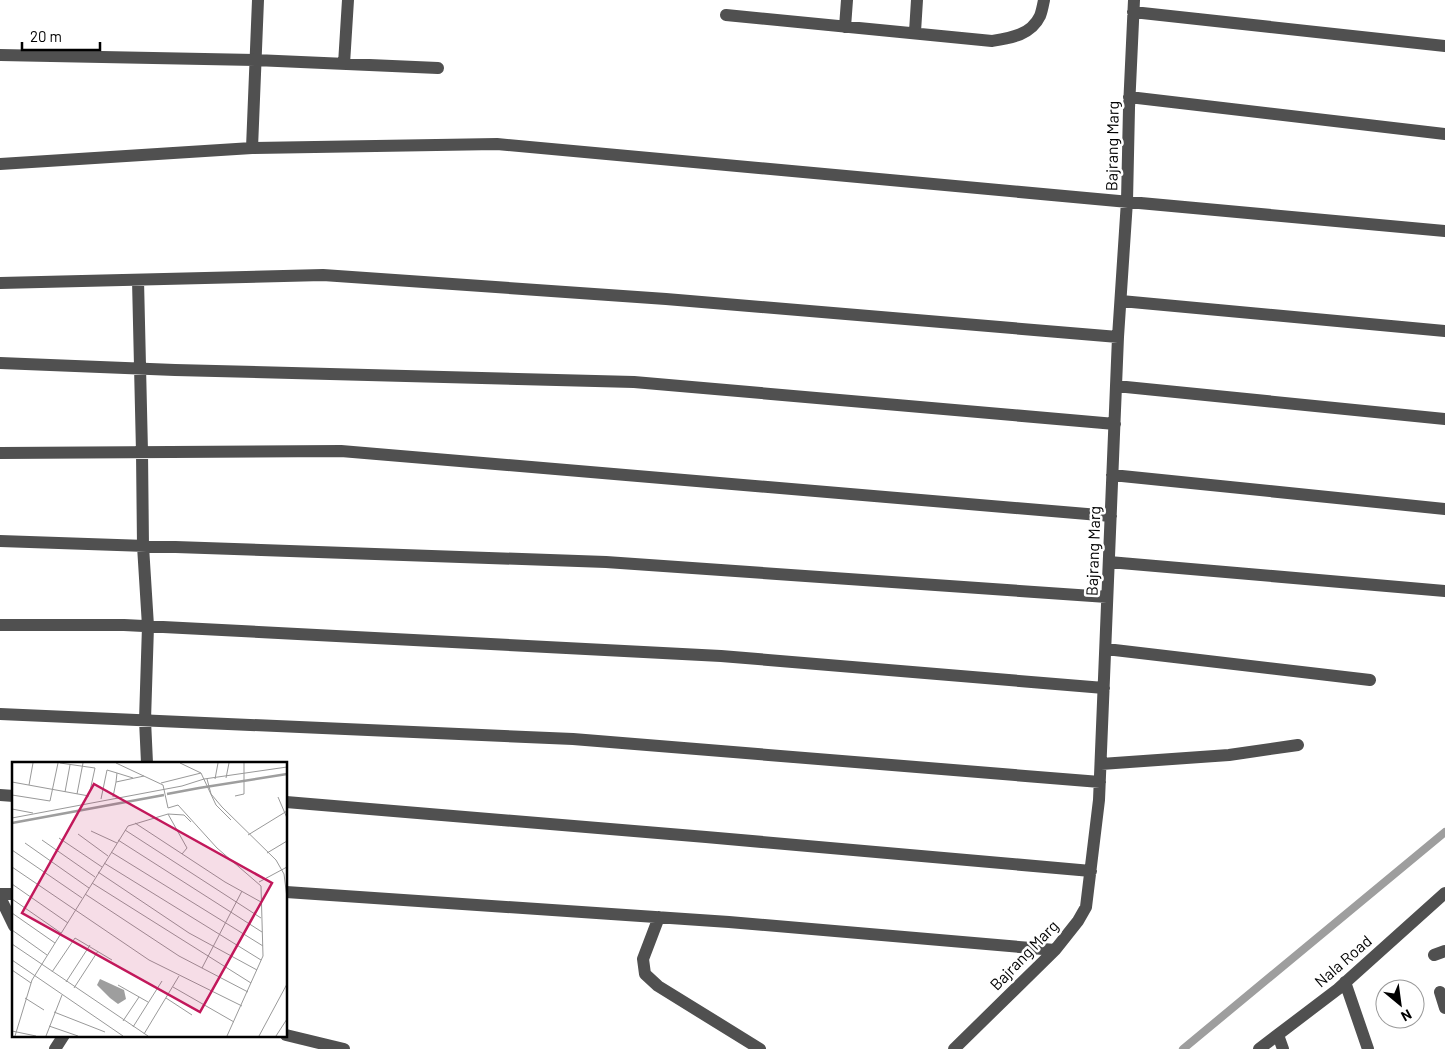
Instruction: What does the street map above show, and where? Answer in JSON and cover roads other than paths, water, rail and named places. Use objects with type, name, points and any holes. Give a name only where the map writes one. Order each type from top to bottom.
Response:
[{"type":"street","points":[[252,148],[258,0]]},
{"type":"street","points":[[344,64],[348,0]]},
{"type":"street","points":[[845,27],[847,0]]},
{"type":"street","points":[[915,32],[917,0]]},
{"type":"street","points":[[726,15],[992,41],[1012,38],[1029,30],[1040,16],[1044,0]]},
{"type":"street","points":[[1134,6],[1445,46]]},
{"type":"street","name":"Bajrang Marg","points":[[954,1049],[1055,950],[1086,908],[1099,800],[1101,764],[1118,337],[1122,301],[1127,201],[1129,97],[1134,6]]},
{"type":"street","points":[[0,55],[255,60],[438,68]]},
{"type":"street","points":[[1129,97],[1445,134]]},
{"type":"street","points":[[0,164],[252,148],[497,144],[1445,231]]},
{"type":"street","points":[[0,283],[323,275],[676,300],[1118,337]]},
{"type":"street","points":[[138,280],[143,546],[148,626],[145,720],[147,762]]},
{"type":"street","points":[[1122,301],[1445,331]]},
{"type":"street","points":[[0,363],[634,382],[1115,424]]},
{"type":"street","points":[[1116,386],[1445,419]]},
{"type":"street","points":[[0,453],[341,451],[1111,516]]},
{"type":"street","points":[[1112,475],[1445,509]]},
{"type":"street","points":[[0,541],[606,562],[1108,596]]},
{"type":"street","points":[[1109,562],[1445,591]]},
{"type":"street","points":[[0,626],[124,625],[721,656],[1104,688]]},
{"type":"street","points":[[1106,649],[1370,680]]},
{"type":"street","points":[[0,714],[573,739],[1100,782]]},
{"type":"street","points":[[1101,764],[1229,755],[1298,744]]},
{"type":"street","points":[[288,802],[1091,871]]},
{"type":"street","points":[[288,892],[659,917],[1055,950]]},
{"type":"street","name":"Nala Road","points":[[1259,1049],[1345,982],[1445,893]]},
{"type":"street","points":[[0,895],[12,922]]},
{"type":"street","points":[[659,917],[643,959],[645,974],[658,986],[760,1049]]},
{"type":"street","points":[[1345,982],[1368,1049]]},
{"type":"street","points":[[1440,992],[1445,1008]]},
{"type":"street","points":[[288,1035],[344,1049]]},
{"type":"street","points":[[1278,1035],[1283,1049]]},
{"type":"street","points":[[56,1049],[63,1036]]},
{"type":"waterway","points":[[1183,1049],[1445,832]]}]
